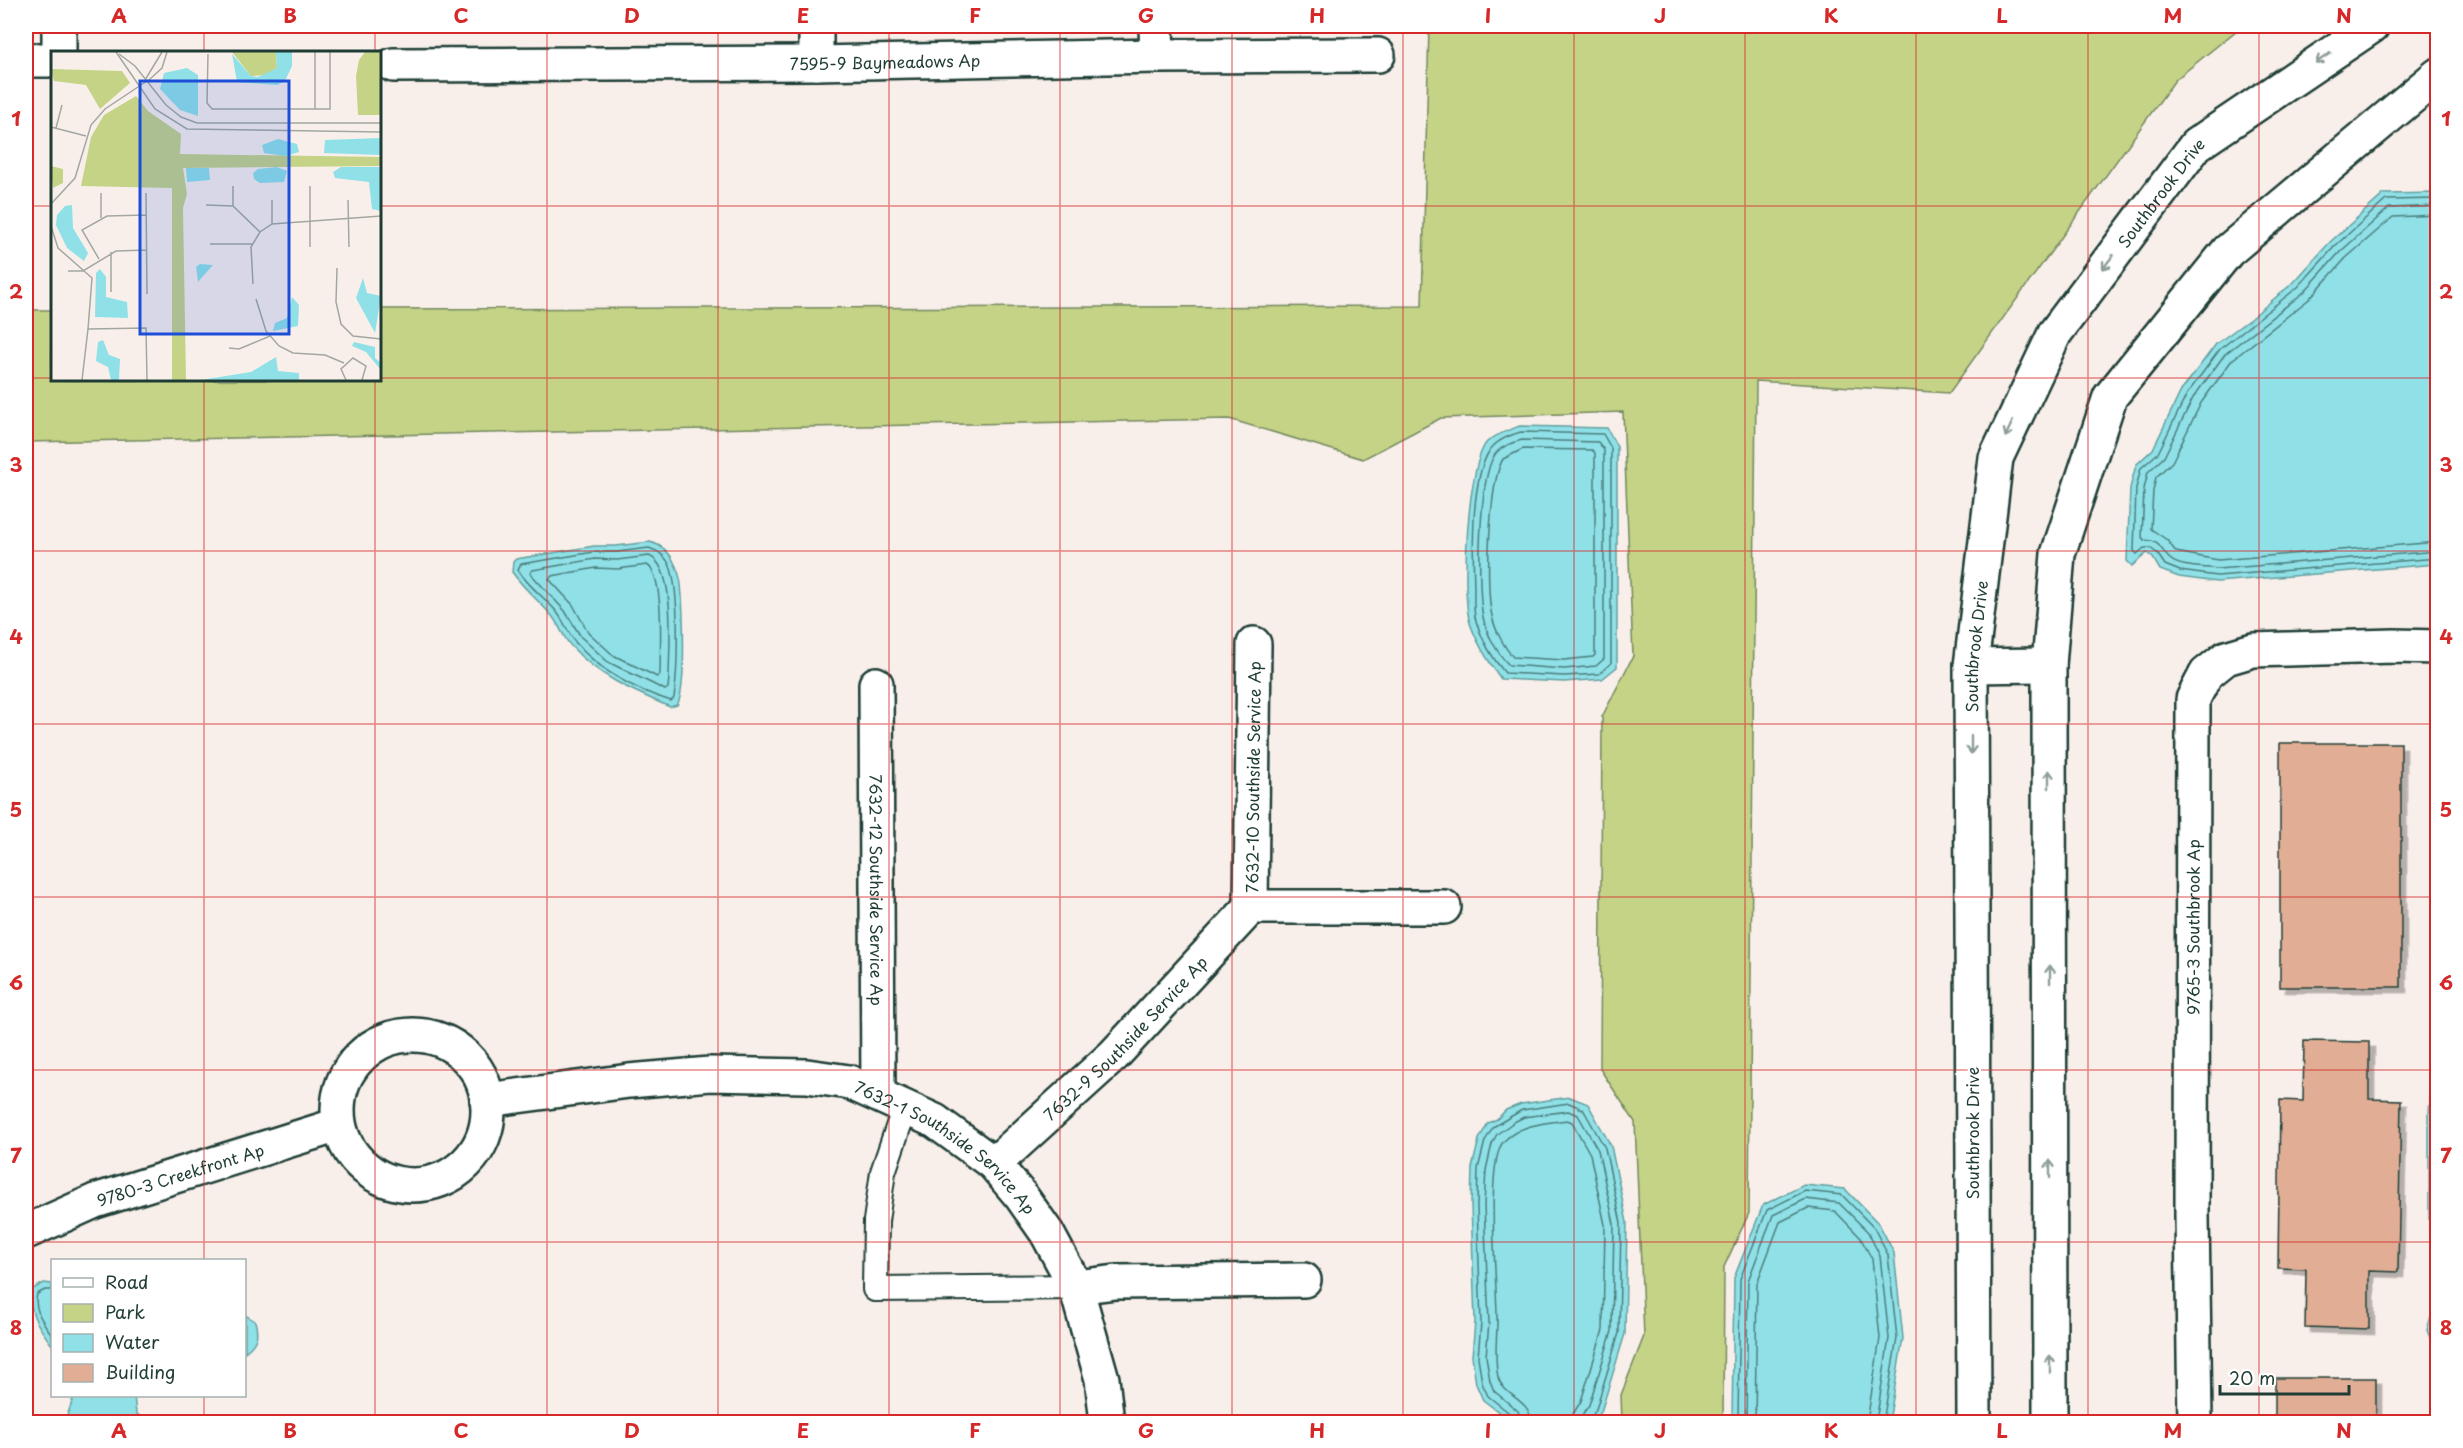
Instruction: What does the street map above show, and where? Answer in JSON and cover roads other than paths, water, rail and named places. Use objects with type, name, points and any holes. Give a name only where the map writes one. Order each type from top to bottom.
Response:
[{"type":"street","points":[[59,26],[59,51]]},
{"type":"street","points":[[816,26],[816,63]]},
{"type":"street","name":"Southbrook Drive","points":[[1974,1422],[1971,666],[1996,458],[2055,333],[2196,145],[2372,26]]},
{"type":"street","name":"7595-9 Baymeadows Ap","points":[[393,65],[816,63],[1156,41],[1378,55]]},
{"type":"street","points":[[26,60],[51,60]]},
{"type":"street","points":[[2050,1422],[2049,665],[2058,554],[2109,397],[2228,251],[2438,75]]},
{"type":"street","name":"7632-10 Southside Service Ap","points":[[1251,908],[1254,644]]},
{"type":"street","name":"9765-3 Southbrook Ap","points":[[2195,1422],[2192,1215],[2193,699],[2206,674],[2226,658],[2253,650],[2394,646],[2438,648]]},
{"type":"street","points":[[1971,666],[2049,665]]},
{"type":"street","name":"7632-12 Southside Service Ap","points":[[876,684],[891,1101]]},
{"type":"street","points":[[1251,908],[1444,907]]},
{"type":"street","name":"7632-9 Southside Service Ap","points":[[994,1164],[1114,1055],[1251,908]]},
{"type":"street","points":[[400,1035],[425,1036],[447,1044],[467,1058],[480,1078],[487,1100],[487,1122],[481,1142],[470,1160],[454,1173],[435,1183],[410,1186],[386,1181],[363,1168],[348,1149],[338,1125],[340,1093],[345,1078],[358,1058],[378,1044],[400,1035]]},
{"type":"street","name":"7632-1 Southside Service Ap","points":[[487,1100],[629,1081],[710,1074],[807,1076],[849,1083],[934,1121],[994,1164],[1021,1196],[1047,1233],[1076,1287],[1102,1379],[1107,1422]]},
{"type":"street","name":"9780-3 Creekfront Ap","points":[[26,1233],[95,1201],[338,1125]]},
{"type":"street","points":[[1076,1287],[1116,1282],[1304,1280]]},
{"type":"lane","points":[[891,1101],[876,1221],[875,1289],[1076,1287]]},
{"type":"water","points":[[2437,193],[2437,564],[2217,582],[2179,577],[2160,570],[2147,553],[2132,566],[2127,561],[2130,488],[2136,465],[2153,449],[2181,391],[2216,344],[2294,282],[2330,242],[2384,194]]},
{"type":"water","points":[[1520,426],[1607,428],[1617,447],[1617,667],[1602,679],[1564,682],[1501,679],[1483,652],[1470,623],[1467,608],[1466,559],[1470,501],[1480,455],[1487,442],[1498,434]]},
{"type":"water","points":[[650,542],[661,547],[670,555],[681,584],[684,647],[682,683],[677,705],[670,707],[617,682],[582,658],[569,644],[552,616],[512,572],[513,562],[516,559],[594,546]]},
{"type":"water","points":[[2437,1000],[2437,1271],[2429,1229],[2429,1114]]},
{"type":"water","points":[[1570,1097],[1588,1104],[1611,1146],[1627,1222],[1625,1334],[1601,1412],[1593,1422],[1512,1422],[1483,1400],[1476,1384],[1472,1356],[1475,1322],[1472,1168],[1479,1139],[1488,1123],[1497,1119],[1506,1110],[1521,1104]]},
{"type":"water","points":[[1804,1185],[1845,1189],[1879,1224],[1894,1253],[1903,1338],[1889,1422],[1732,1422],[1734,1278],[1763,1205]]},
{"type":"water","points":[[44,1283],[51,1284],[51,1344],[33,1313],[31,1290]]},
{"type":"water","points":[[2437,1297],[2437,1357],[2427,1330]]},
{"type":"water","points":[[246,1316],[255,1321],[257,1330],[252,1345],[246,1351]]},
{"type":"water","points":[[74,1397],[134,1397],[136,1413],[147,1422],[65,1422]]}]
